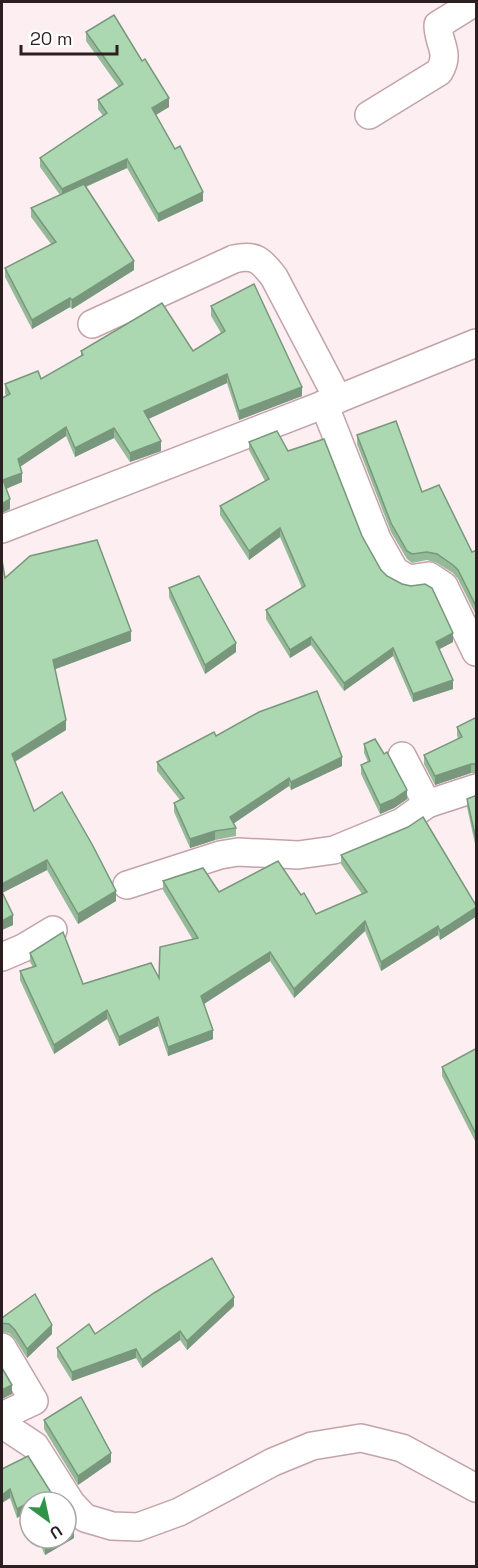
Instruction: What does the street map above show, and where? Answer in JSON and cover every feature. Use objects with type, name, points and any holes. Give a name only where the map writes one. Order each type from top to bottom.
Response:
[{"type":"street","points":[[369,115],[440,72],[445,63],[445,55],[438,25],[475,2]]},
{"type":"street","points":[[92,324],[234,259],[247,256],[265,265],[274,277],[331,402],[377,539],[395,571],[409,579],[429,576],[444,586],[477,652]]},
{"type":"street","points":[[2,529],[477,343]]},
{"type":"street","points":[[402,756],[427,804]]},
{"type":"street","points":[[127,885],[220,855],[238,852],[298,855],[334,850],[402,822],[427,804],[477,788]]},
{"type":"street","points":[[2,957],[52,930]]},
{"type":"street","points":[[2,1347],[34,1401],[2,1416]]},
{"type":"street","points":[[2,1424],[35,1446],[71,1503],[85,1518],[112,1526],[138,1527],[179,1512],[273,1462],[312,1446],[361,1438],[402,1449],[477,1488]]},
{"type":"building","points":[[114,15],[142,61],[145,59],[169,98],[152,108],[175,149],[180,146],[203,192],[158,214],[127,159],[62,189],[40,158],[107,113],[98,100],[123,84],[86,32]]},
{"type":"building","points":[[84,184],[134,261],[72,300],[70,298],[32,320],[5,268],[56,242],[31,208]]},
{"type":"building","points":[[254,284],[302,387],[239,411],[227,374],[144,411],[161,441],[130,453],[114,428],[75,448],[66,427],[18,459],[22,473],[3,480],[10,499],[2,504],[2,398],[10,394],[5,384],[38,371],[41,379],[83,355],[81,351],[162,303],[193,351],[225,331],[211,306]]},
{"type":"building","points":[[396,421],[422,492],[439,485],[472,552],[477,550],[477,608],[458,570],[453,565],[437,554],[427,552],[412,554],[407,551],[391,523],[357,435]]},
{"type":"building","points":[[277,431],[288,451],[324,439],[362,536],[381,570],[402,584],[411,586],[425,584],[432,588],[453,633],[436,642],[453,680],[413,694],[393,648],[344,683],[311,637],[290,650],[266,610],[305,586],[280,528],[249,551],[220,506],[269,479],[249,442]]},
{"type":"building","points":[[97,540],[131,631],[53,660],[66,720],[12,754],[34,811],[62,792],[116,891],[78,914],[47,860],[2,884],[2,560],[5,578],[30,556]]},
{"type":"building","points":[[199,576],[236,643],[205,665],[169,588]]},
{"type":"building","points":[[317,691],[342,757],[291,782],[289,778],[230,817],[236,828],[215,831],[190,839],[174,803],[184,798],[157,762],[214,732],[216,736],[259,712]]},
{"type":"building","points":[[477,717],[477,764],[435,776],[424,755],[462,737],[457,727]]},
{"type":"building","points":[[375,739],[384,754],[387,752],[407,790],[380,805],[361,765],[370,761],[364,744]]},
{"type":"building","points":[[477,795],[477,844],[467,799]]},
{"type":"building","points":[[423,817],[477,907],[440,931],[438,926],[381,962],[365,921],[294,989],[270,952],[201,996],[213,1030],[168,1047],[158,1017],[119,1037],[107,1010],[54,1045],[20,971],[36,966],[30,953],[63,932],[83,984],[151,963],[159,978],[160,947],[198,938],[163,881],[203,868],[219,892],[278,861],[301,895],[304,893],[316,914],[367,892],[341,855],[408,827]]},
{"type":"building","points":[[2,892],[13,915],[2,921]]},
{"type":"building","points":[[477,1048],[477,1134],[476,1134],[442,1067]]},
{"type":"building","points":[[212,1258],[234,1297],[187,1341],[180,1331],[142,1360],[136,1349],[72,1372],[57,1348],[89,1324],[95,1334],[154,1293]]},
{"type":"building","points":[[35,1294],[52,1325],[27,1349],[15,1330],[9,1324],[2,1323],[2,1318]]},
{"type":"building","points":[[2,1368],[12,1385],[2,1390]]},
{"type":"building","points":[[81,1397],[111,1453],[78,1476],[44,1420]]},
{"type":"building","points":[[28,1456],[49,1490],[18,1490],[17,1509],[10,1489],[2,1495],[2,1469]]}]
